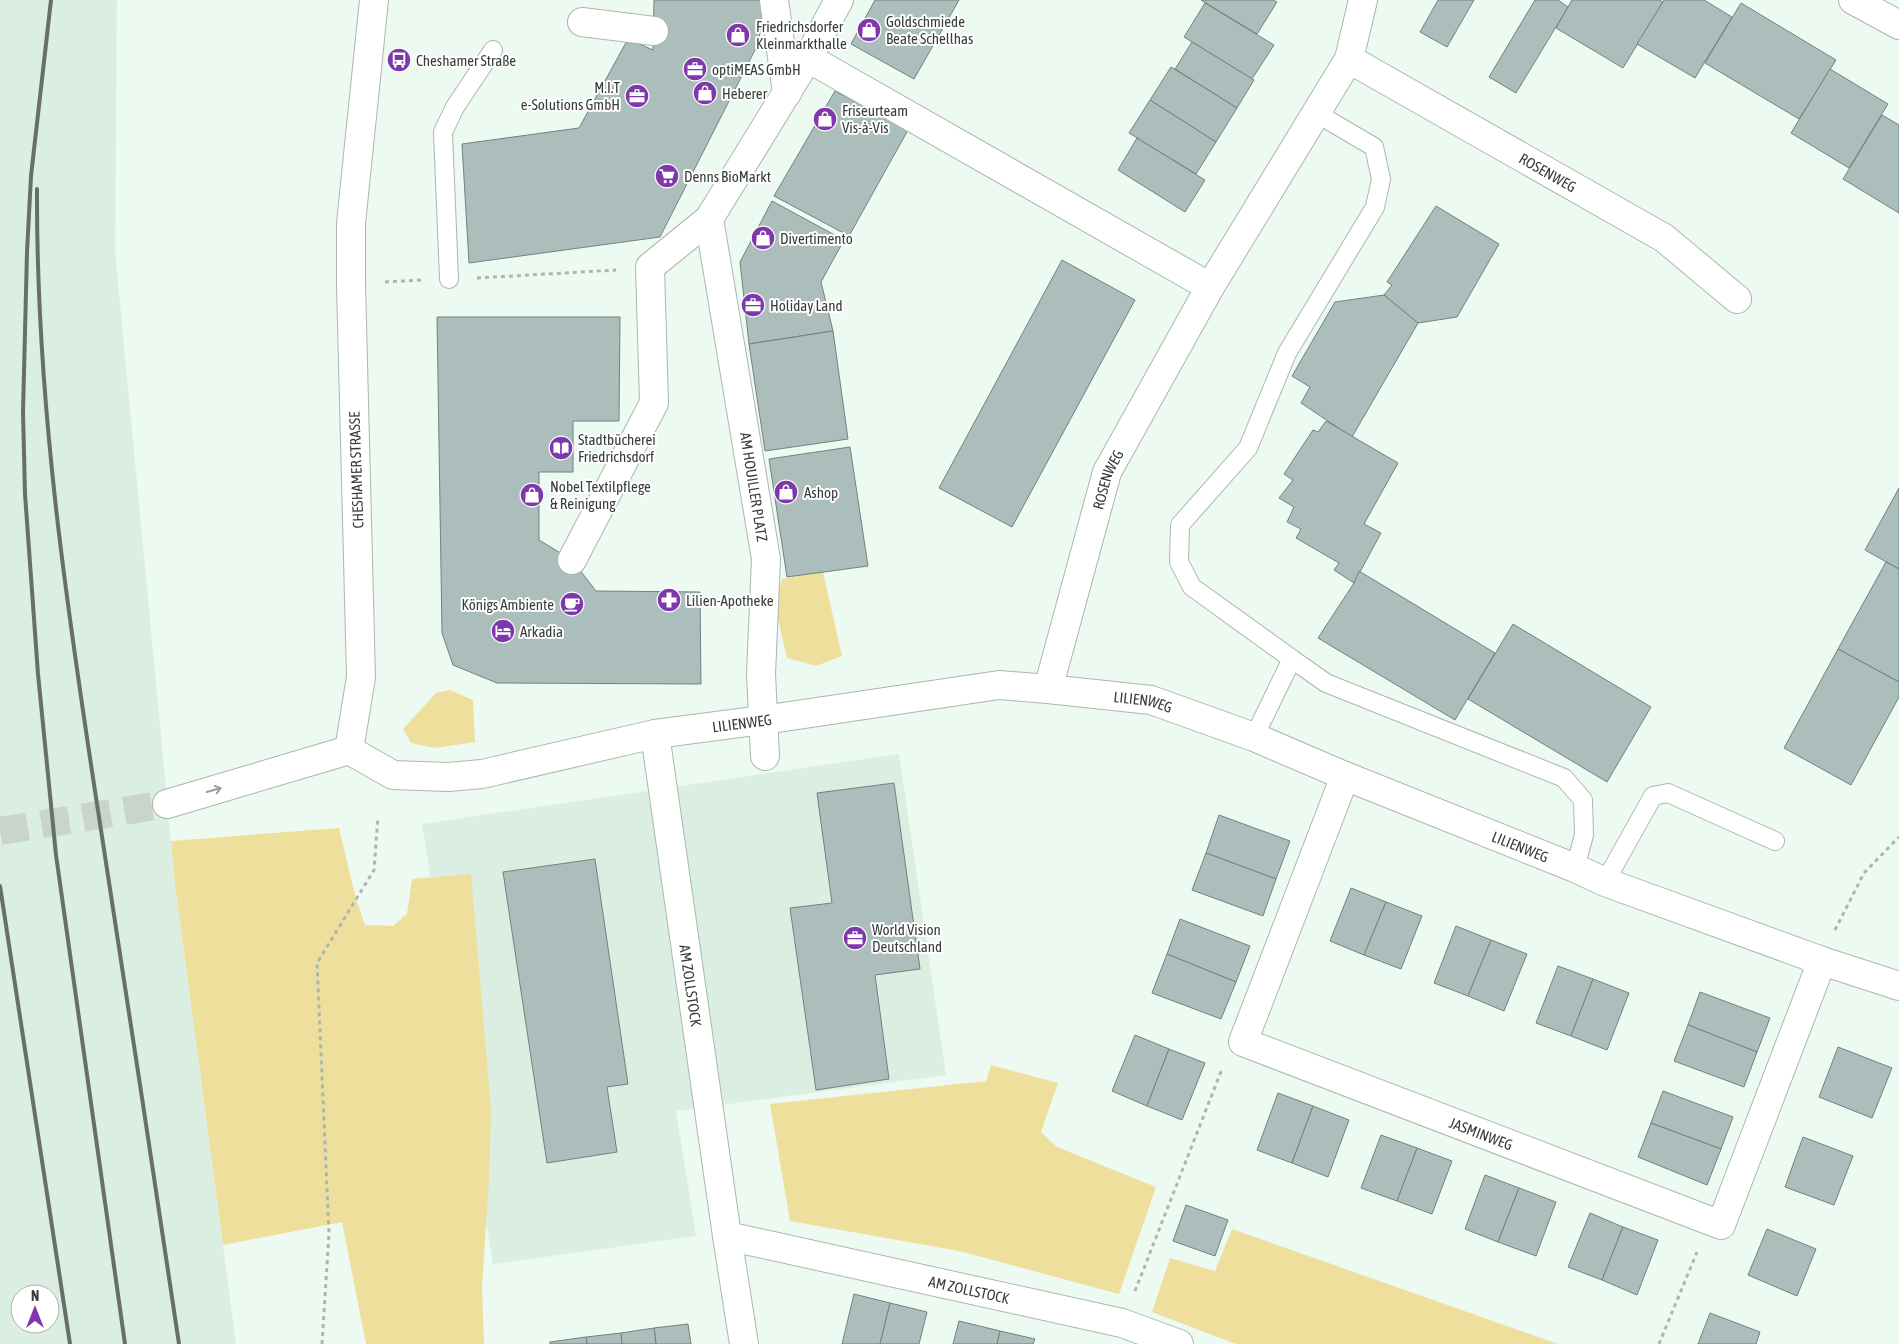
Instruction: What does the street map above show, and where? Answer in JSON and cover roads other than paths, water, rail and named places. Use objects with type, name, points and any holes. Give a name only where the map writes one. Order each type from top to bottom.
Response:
[{"type":"street","name":"CHESHAMER STRASSE","points":[[349,750],[361,677],[351,223],[374,0]]},
{"type":"street","points":[[774,0],[787,93]]},
{"type":"street","points":[[572,560],[654,403],[650,267],[710,220],[808,58],[839,0]]},
{"type":"street","name":"ROSENWEG","points":[[1048,689],[1107,472],[1210,287],[1349,59],[1363,0]]},
{"type":"street","points":[[1853,0],[1899,25]]},
{"type":"street","points":[[582,22],[654,31]]},
{"type":"street","points":[[808,58],[1210,287]]},
{"type":"street","name":"ROSENWEG","points":[[1349,59],[1664,238],[1737,299]]},
{"type":"street","name":"AM HOUILLER PLATZ","points":[[710,220],[766,559],[761,674],[765,756]]},
{"type":"street","name":"LILIENWEG","points":[[349,750],[394,775],[448,777],[482,774],[655,734],[999,685],[1151,700],[1254,737],[1605,882],[1822,961],[1899,986]]},
{"type":"street","name":"AM ZOLLSTOCK","points":[[655,734],[744,1344]]},
{"type":"street","points":[[167,804],[349,750]]},
{"type":"street","name":"JASMINWEG","points":[[1345,776],[1243,1042],[1721,1225],[1822,961]]},
{"type":"street","name":"AM ZOLLSTOCK","points":[[727,1236],[1122,1323],[1178,1344]]},
{"type":"lane","points":[[449,279],[443,132],[455,107],[493,50]]},
{"type":"lane","points":[[1316,113],[1374,147],[1381,179],[1375,207],[1287,353],[1248,448],[1180,525],[1179,562],[1192,587],[1326,683],[1564,778],[1582,800],[1584,835],[1575,868]]},
{"type":"lane","points":[[1254,737],[1292,659]]},
{"type":"lane","points":[[1605,882],[1653,796],[1668,793],[1775,841]]},
{"type":"tunnel","points":[[0,831],[167,804]]},
{"type":"railway","points":[[51,0],[31,176],[23,412],[25,494],[38,674],[56,855],[125,1344]]},
{"type":"railway","points":[[37,189],[42,347],[48,426],[65,583],[179,1344]]},
{"type":"railway","points":[[0,886],[70,1344]]},
{"type":"place","name":"Goldschmiede Beate Schellhas","points":[[869,30]]},
{"type":"place","name":"Friedrichsdorfer Kleinmarkthalle","points":[[738,35]]},
{"type":"place","name":"Cheshamer Straße","points":[[399,60]]},
{"type":"place","name":"optiMEAS GmbH","points":[[695,69]]},
{"type":"place","name":"Heberer","points":[[705,93]]},
{"type":"place","name":"M.I.T e-Solutions GmbH","points":[[637,96]]},
{"type":"place","name":"Friseurteam Vis-à-Vis","points":[[825,119]]},
{"type":"place","name":"Denns BioMarkt","points":[[667,176]]},
{"type":"place","name":"Divertimento","points":[[763,238]]},
{"type":"place","name":"Holiday Land","points":[[753,305]]},
{"type":"place","name":"Stadtbücherei Friedrichsdorf","points":[[561,448]]},
{"type":"place","name":"Ashop","points":[[786,492]]},
{"type":"place","name":"Nobel Textilpflege & Reinigung","points":[[532,495]]},
{"type":"place","name":"Lilien-Apotheke","points":[[669,600]]},
{"type":"place","name":"Königs Ambiente","points":[[572,604]]},
{"type":"place","name":"Arkadia","points":[[503,631]]},
{"type":"place","name":"World Vision Deutschland","points":[[855,938]]}]
